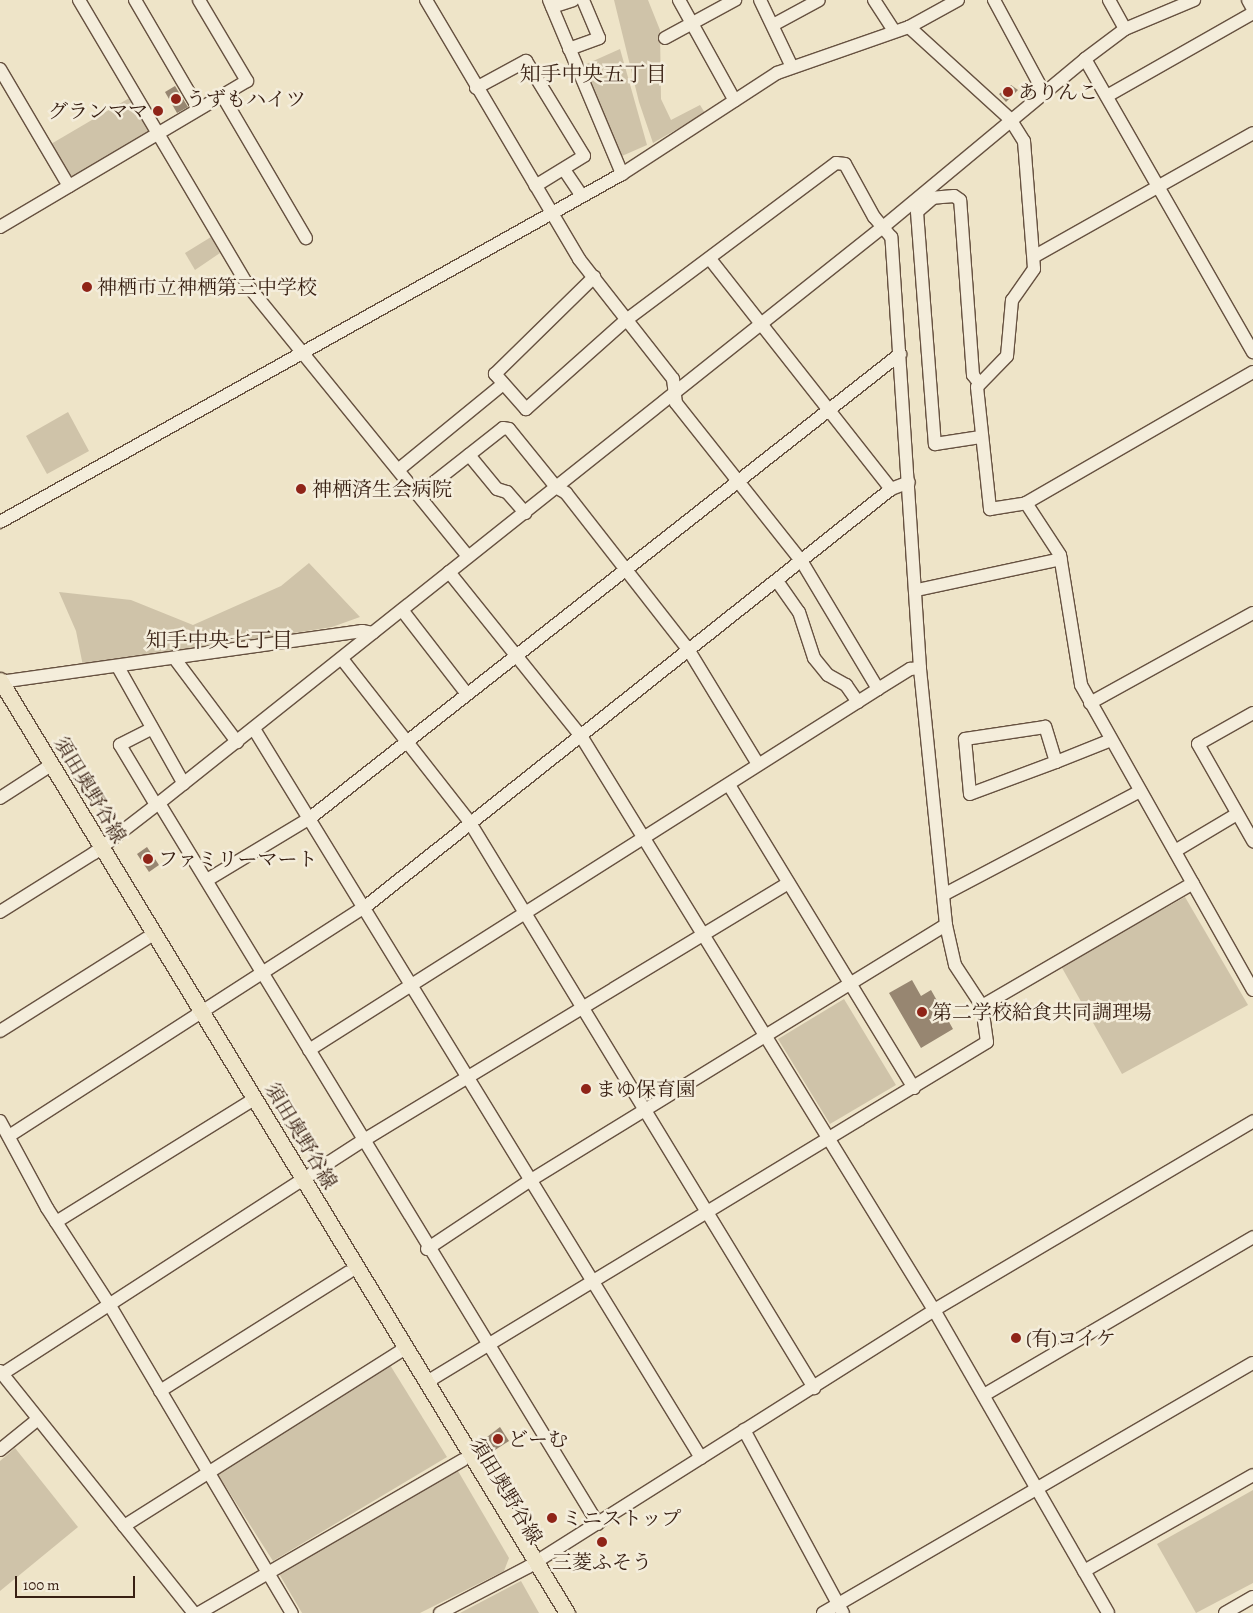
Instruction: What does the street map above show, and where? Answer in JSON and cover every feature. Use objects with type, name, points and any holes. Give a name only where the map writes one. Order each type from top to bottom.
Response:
[{"type":"main road","name":"須田奥野谷線","points":[[0,681],[48,768],[402,1350],[464,1460],[532,1565],[567,1613]]},
{"type":"main road","name":"須田奥野谷線","points":[[0,698],[48,768]]},
{"type":"main road","name":"須田奥野谷線","points":[[98,850],[146,938],[197,1013]]},
{"type":"main road","name":"須田奥野谷線","points":[[300,1182],[349,1272],[402,1350],[427,1382],[532,1565],[557,1613]]},
{"type":"street","points":[[78,0],[156,134],[249,287],[468,556]]},
{"type":"street","points":[[135,0],[198,108]]},
{"type":"street","points":[[0,227],[198,108],[247,81],[199,0]]},
{"type":"street","points":[[426,0],[535,186],[594,277],[673,378],[677,391],[676,403],[802,562],[878,688]]},
{"type":"street","points":[[573,0],[550,4],[622,174]]},
{"type":"street","points":[[569,49],[599,38],[583,0]]},
{"type":"street","points":[[679,0],[735,102]]},
{"type":"street","points":[[665,38],[735,0]]},
{"type":"street","points":[[760,0],[774,25],[792,67]]},
{"type":"street","points":[[774,25],[819,0]]},
{"type":"street","points":[[874,0],[894,31]]},
{"type":"street","points":[[0,522],[622,174],[792,67],[909,27],[958,0]]},
{"type":"street","points":[[994,0],[1043,92]]},
{"type":"street","points":[[1109,0],[1125,29]]},
{"type":"street","points":[[0,912],[98,850],[184,784],[468,556],[762,325],[1085,59],[1125,29],[1194,0]]},
{"type":"street","points":[[1248,0],[1253,9]]},
{"type":"street","points":[[1107,96],[1253,13]]},
{"type":"street","points":[[909,27],[1010,119],[1024,141],[1035,256],[1034,269],[1012,300],[1007,356],[979,383]]},
{"type":"street","points":[[1085,59],[1253,352]]},
{"type":"street","points":[[476,88],[526,61],[584,156],[565,171],[535,186]]},
{"type":"street","points":[[0,69],[69,186]]},
{"type":"street","points":[[222,95],[306,238]]},
{"type":"street","points":[[1035,256],[1253,133]]},
{"type":"street","points":[[427,1382],[828,1138],[914,1088],[986,1042],[982,1006],[955,965],[946,925],[920,668],[917,590],[891,237],[883,227],[846,164],[836,163],[626,320],[526,409],[495,374],[594,277]]},
{"type":"street","points":[[565,171],[582,196]]},
{"type":"street","points":[[980,437],[935,444],[917,212],[933,198],[954,196],[960,200],[973,374],[979,383],[980,437],[990,509],[1026,503],[1253,372]]},
{"type":"street","points":[[710,259],[891,489]]},
{"type":"street","points":[[208,880],[310,818],[516,656],[624,568],[900,354]]},
{"type":"street","points":[[398,470],[503,384]]},
{"type":"street","points":[[418,495],[502,428],[509,429],[556,488],[566,493],[688,649],[758,764]]},
{"type":"street","points":[[469,455],[497,489],[508,492],[525,513]]},
{"type":"street","points":[[9,1136],[261,971],[365,907],[469,821],[581,736],[688,649],[802,562],[891,489],[909,482]]},
{"type":"street","points":[[1026,503],[1061,559],[1081,686],[1253,990]]},
{"type":"street","points":[[917,590],[1061,559]]},
{"type":"street","points":[[449,572],[581,736],[764,1037],[934,1310],[1108,1613]]},
{"type":"street","points":[[777,581],[799,612],[814,658],[828,675],[846,685],[858,702]]},
{"type":"street","points":[[402,610],[467,694]]},
{"type":"street","points":[[1090,703],[1253,613]]},
{"type":"street","points":[[0,681],[118,667],[362,631],[373,633]]},
{"type":"street","points":[[175,658],[237,742]]},
{"type":"street","points":[[342,659],[469,821],[814,1388]]},
{"type":"street","points":[[118,667],[150,729],[184,784]]},
{"type":"street","points":[[309,1050],[729,785],[758,764],[878,688],[910,669],[920,668]]},
{"type":"street","points":[[1252,717],[1198,744],[1253,841]]},
{"type":"street","points":[[1056,762],[1046,727],[965,739],[970,794],[1056,762],[1111,740]]},
{"type":"street","points":[[254,728],[413,984],[701,1458]]},
{"type":"street","points":[[150,729],[120,745],[208,880],[427,1249],[598,1524]]},
{"type":"street","points":[[0,798],[48,768]]},
{"type":"street","points":[[729,785],[914,1088]]},
{"type":"street","points":[[943,895],[1140,791]]},
{"type":"street","points":[[1175,851],[1237,814]]},
{"type":"street","points":[[194,1613],[1,1372],[364,1140],[788,883]]},
{"type":"street","points":[[982,1006],[1193,883]]},
{"type":"street","points":[[427,1249],[531,1180],[946,925]]},
{"type":"street","points":[[0,1031],[146,938]]},
{"type":"street","points":[[56,1222],[251,1101]]},
{"type":"street","points":[[0,1121],[56,1222],[109,1304],[292,1613]]},
{"type":"street","points":[[440,1613],[532,1565],[744,1430],[814,1388],[934,1310],[1253,1121]]},
{"type":"street","points":[[984,1396],[1253,1237]]},
{"type":"street","points":[[160,1391],[349,1272]]},
{"type":"street","points":[[124,1526],[402,1350]]},
{"type":"street","points":[[824,1613],[841,1609],[1253,1363]]},
{"type":"street","points":[[0,1450],[38,1419]]},
{"type":"street","points":[[744,1430],[841,1609]]},
{"type":"street","points":[[199,1613],[464,1460]]},
{"type":"street","points":[[1084,1571],[1253,1475]]},
{"type":"street","points":[[1225,1613],[1253,1597]]},
{"type":"shaded area","points":[[614,0],[648,0],[660,30],[661,99],[671,120],[700,105],[705,113],[653,143],[639,102]]},
{"type":"shaded area","points":[[620,49],[647,145],[622,156],[582,66]]},
{"type":"shaded area","points":[[131,97],[151,131],[71,177],[51,144]]},
{"type":"shaded area","points":[[211,237],[220,253],[195,270],[185,253]]},
{"type":"shaded area","points":[[68,412],[89,451],[47,474],[26,436]]},
{"type":"shaded area","points":[[309,563],[360,617],[332,627],[83,666],[76,631],[59,592],[131,600],[193,625],[281,586]]},
{"type":"shaded area","points":[[1185,897],[1248,1005],[1122,1074],[1061,966]]},
{"type":"shaded area","points":[[844,999],[896,1085],[830,1124],[778,1039]]},
{"type":"shaded area","points":[[390,1365],[447,1457],[273,1561],[217,1473]]},
{"type":"shaded area","points":[[15,1448],[78,1527],[0,1591],[0,1461]]},
{"type":"shaded area","points":[[458,1471],[509,1558],[504,1571],[420,1613],[302,1613],[278,1572]]},
{"type":"shaded area","points":[[1253,1490],[1253,1583],[1196,1613],[1157,1544]]},
{"type":"shaded area","points":[[521,1581],[539,1613],[460,1613]]},
{"type":"building","name":"ありんこ","points":[[1011,85],[1018,90],[1006,102],[999,94]]},
{"type":"building","name":"うずもハイツ","points":[[175,86],[188,107],[177,113],[165,92]]},
{"type":"building","name":"ファミリーマート","points":[[147,847],[159,865],[149,872],[137,854]]},
{"type":"building","name":"第二学校給食共同調理場","points":[[912,980],[921,996],[931,990],[953,1029],[921,1048],[889,993]]},
{"type":"building","name":"どーむ","points":[[500,1427],[509,1441],[495,1450],[487,1437]]},
{"type":"place","name":"ありんこ","points":[[1008,92]]},
{"type":"place","name":"うずもハイツ","points":[[176,99]]},
{"type":"place","name":"グランママ","points":[[158,111]]},
{"type":"place","name":"神栖市立神栖第三中学校","points":[[87,287]]},
{"type":"place","name":"神栖済生会病院","points":[[301,489]]},
{"type":"place","name":"ファミリーマート","points":[[148,859]]},
{"type":"place","name":"第二学校給食共同調理場","points":[[922,1012]]},
{"type":"place","name":"まゆ保育園","points":[[586,1089]]},
{"type":"place","name":"(有)コイケ","points":[[1016,1338]]},
{"type":"place","name":"どーむ","points":[[498,1439]]},
{"type":"place","name":"ミニストップ","points":[[552,1518]]},
{"type":"place","name":"三菱ふそう","points":[[602,1542]]},
{"type":"district","name":"知手中央五丁目","points":[[593,74]]},
{"type":"district","name":"知手中央七丁目","points":[[219,640]]}]
